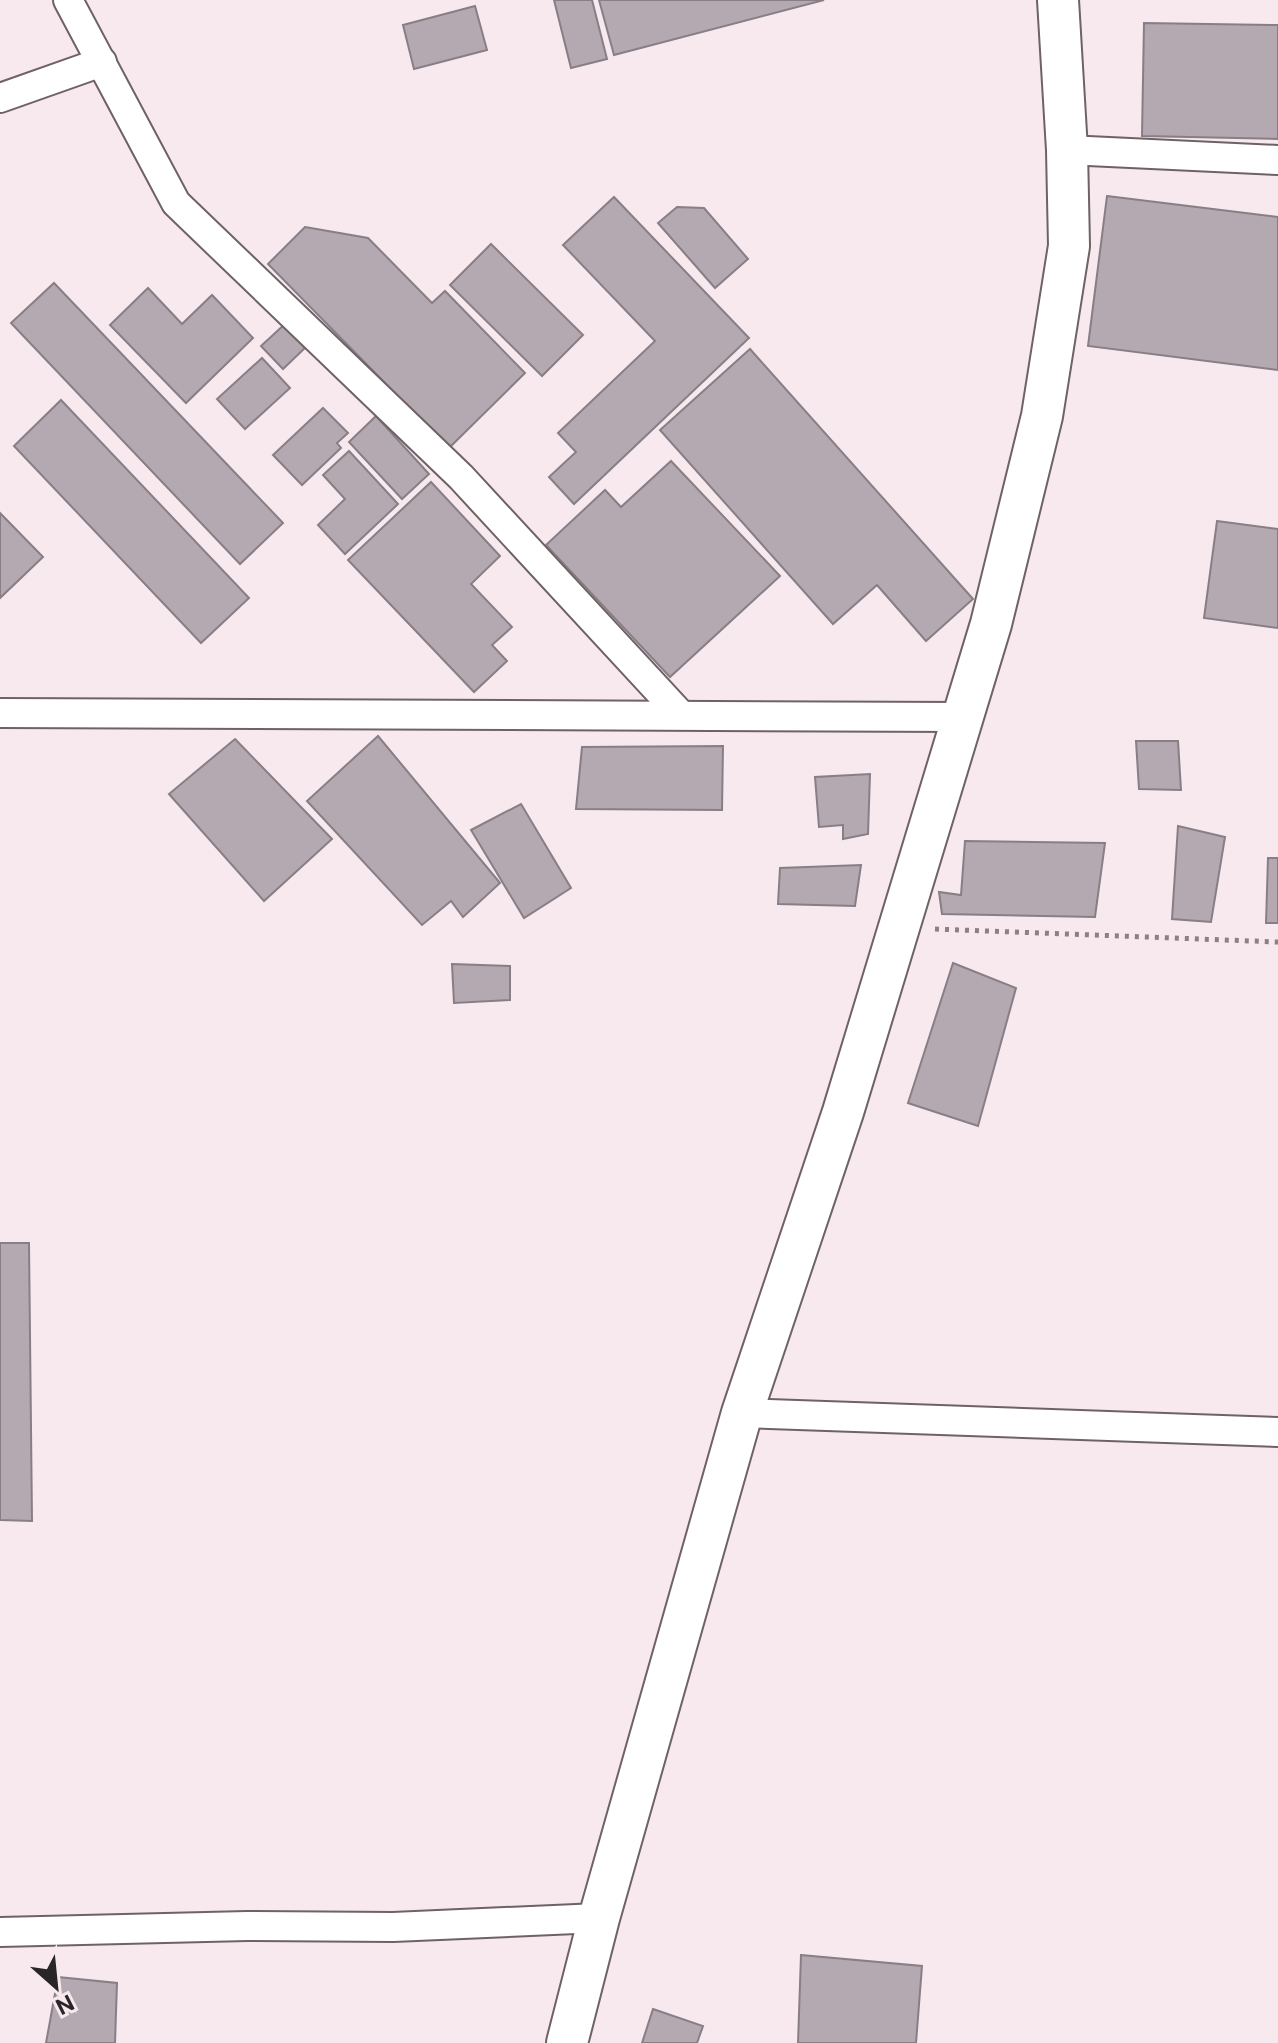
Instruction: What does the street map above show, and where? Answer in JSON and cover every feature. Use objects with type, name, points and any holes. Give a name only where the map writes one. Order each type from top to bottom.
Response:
[{"type":"street","points":[[68,0],[176,203],[461,477],[681,715]]},
{"type":"street","points":[[567,2043],[599,1918],[742,1413],[843,1112],[991,624],[1042,416],[1069,246],[1058,0]]},
{"type":"street","points":[[0,98],[102,62]]},
{"type":"street","points":[[1067,150],[1278,160]]},
{"type":"street","points":[[0,713],[961,717]]},
{"type":"street","points":[[742,1413],[1278,1432]]},
{"type":"street","points":[[0,1932],[247,1926],[393,1927],[599,1918]]},
{"type":"path","points":[[898,928],[1278,942]]},
{"type":"building","points":[[554,0],[592,0],[607,59],[571,68]]},
{"type":"building","points":[[599,0],[824,0],[614,55]]},
{"type":"building","points":[[475,6],[487,50],[414,69],[403,25]]},
{"type":"building","points":[[1144,23],[1278,25],[1278,139],[1142,136]]},
{"type":"building","points":[[1107,196],[1278,217],[1278,370],[1088,346]]},
{"type":"building","points":[[614,197],[749,338],[574,504],[549,477],[576,452],[558,433],[655,341],[563,245]]},
{"type":"building","points":[[677,207],[704,208],[748,259],[715,288],[658,223]]},
{"type":"building","points":[[305,227],[368,238],[432,303],[445,291],[525,373],[449,448],[268,264]]},
{"type":"building","points":[[491,244],[583,335],[542,376],[450,285]]},
{"type":"building","points":[[54,283],[283,523],[240,564],[11,323]]},
{"type":"building","points":[[148,288],[182,324],[212,295],[253,338],[186,403],[110,325]]},
{"type":"building","points":[[286,323],[307,346],[283,369],[261,346]]},
{"type":"building","points":[[750,349],[973,599],[926,641],[877,585],[833,624],[660,430]]},
{"type":"building","points":[[262,358],[290,388],[245,429],[217,399]]},
{"type":"building","points":[[61,400],[249,598],[201,643],[14,446]]},
{"type":"building","points":[[323,408],[348,433],[337,443],[341,448],[302,485],[273,455]]},
{"type":"building","points":[[376,416],[429,474],[402,499],[349,442]]},
{"type":"building","points":[[349,451],[398,504],[345,554],[318,525],[345,499],[323,475]]},
{"type":"building","points":[[671,461],[780,576],[670,677],[546,545],[605,490],[621,507]]},
{"type":"building","points":[[431,482],[500,556],[471,584],[512,627],[492,645],[507,661],[474,692],[348,560]]},
{"type":"building","points":[[0,513],[43,557],[0,598]]},
{"type":"building","points":[[1217,521],[1278,529],[1278,628],[1204,618]]},
{"type":"building","points":[[378,736],[500,883],[463,917],[451,901],[422,925],[307,801]]},
{"type":"building","points":[[235,739],[332,839],[264,901],[169,794]]},
{"type":"building","points":[[1136,741],[1178,741],[1181,790],[1139,789]]},
{"type":"building","points":[[723,746],[722,810],[576,809],[582,747]]},
{"type":"building","points":[[870,774],[868,834],[843,839],[843,825],[819,827],[815,777]]},
{"type":"building","points":[[521,804],[571,888],[524,918],[471,830]]},
{"type":"building","points":[[1178,826],[1225,837],[1211,922],[1172,919]]},
{"type":"building","points":[[965,841],[1105,843],[1095,917],[942,914],[939,892],[961,895]]},
{"type":"building","points":[[1268,858],[1278,858],[1278,923],[1266,923]]},
{"type":"building","points":[[861,865],[855,906],[778,904],[780,868]]},
{"type":"building","points":[[953,963],[1016,988],[978,1126],[908,1103]]},
{"type":"building","points":[[452,964],[510,966],[510,1000],[454,1003]]},
{"type":"building","points":[[0,1243],[29,1243],[32,1521],[0,1520]]},
{"type":"building","points":[[801,1955],[922,1966],[916,2043],[798,2043]]},
{"type":"building","points":[[58,1977],[117,1983],[115,2043],[46,2043]]},
{"type":"building","points":[[653,2009],[703,2026],[697,2043],[642,2043]]}]
